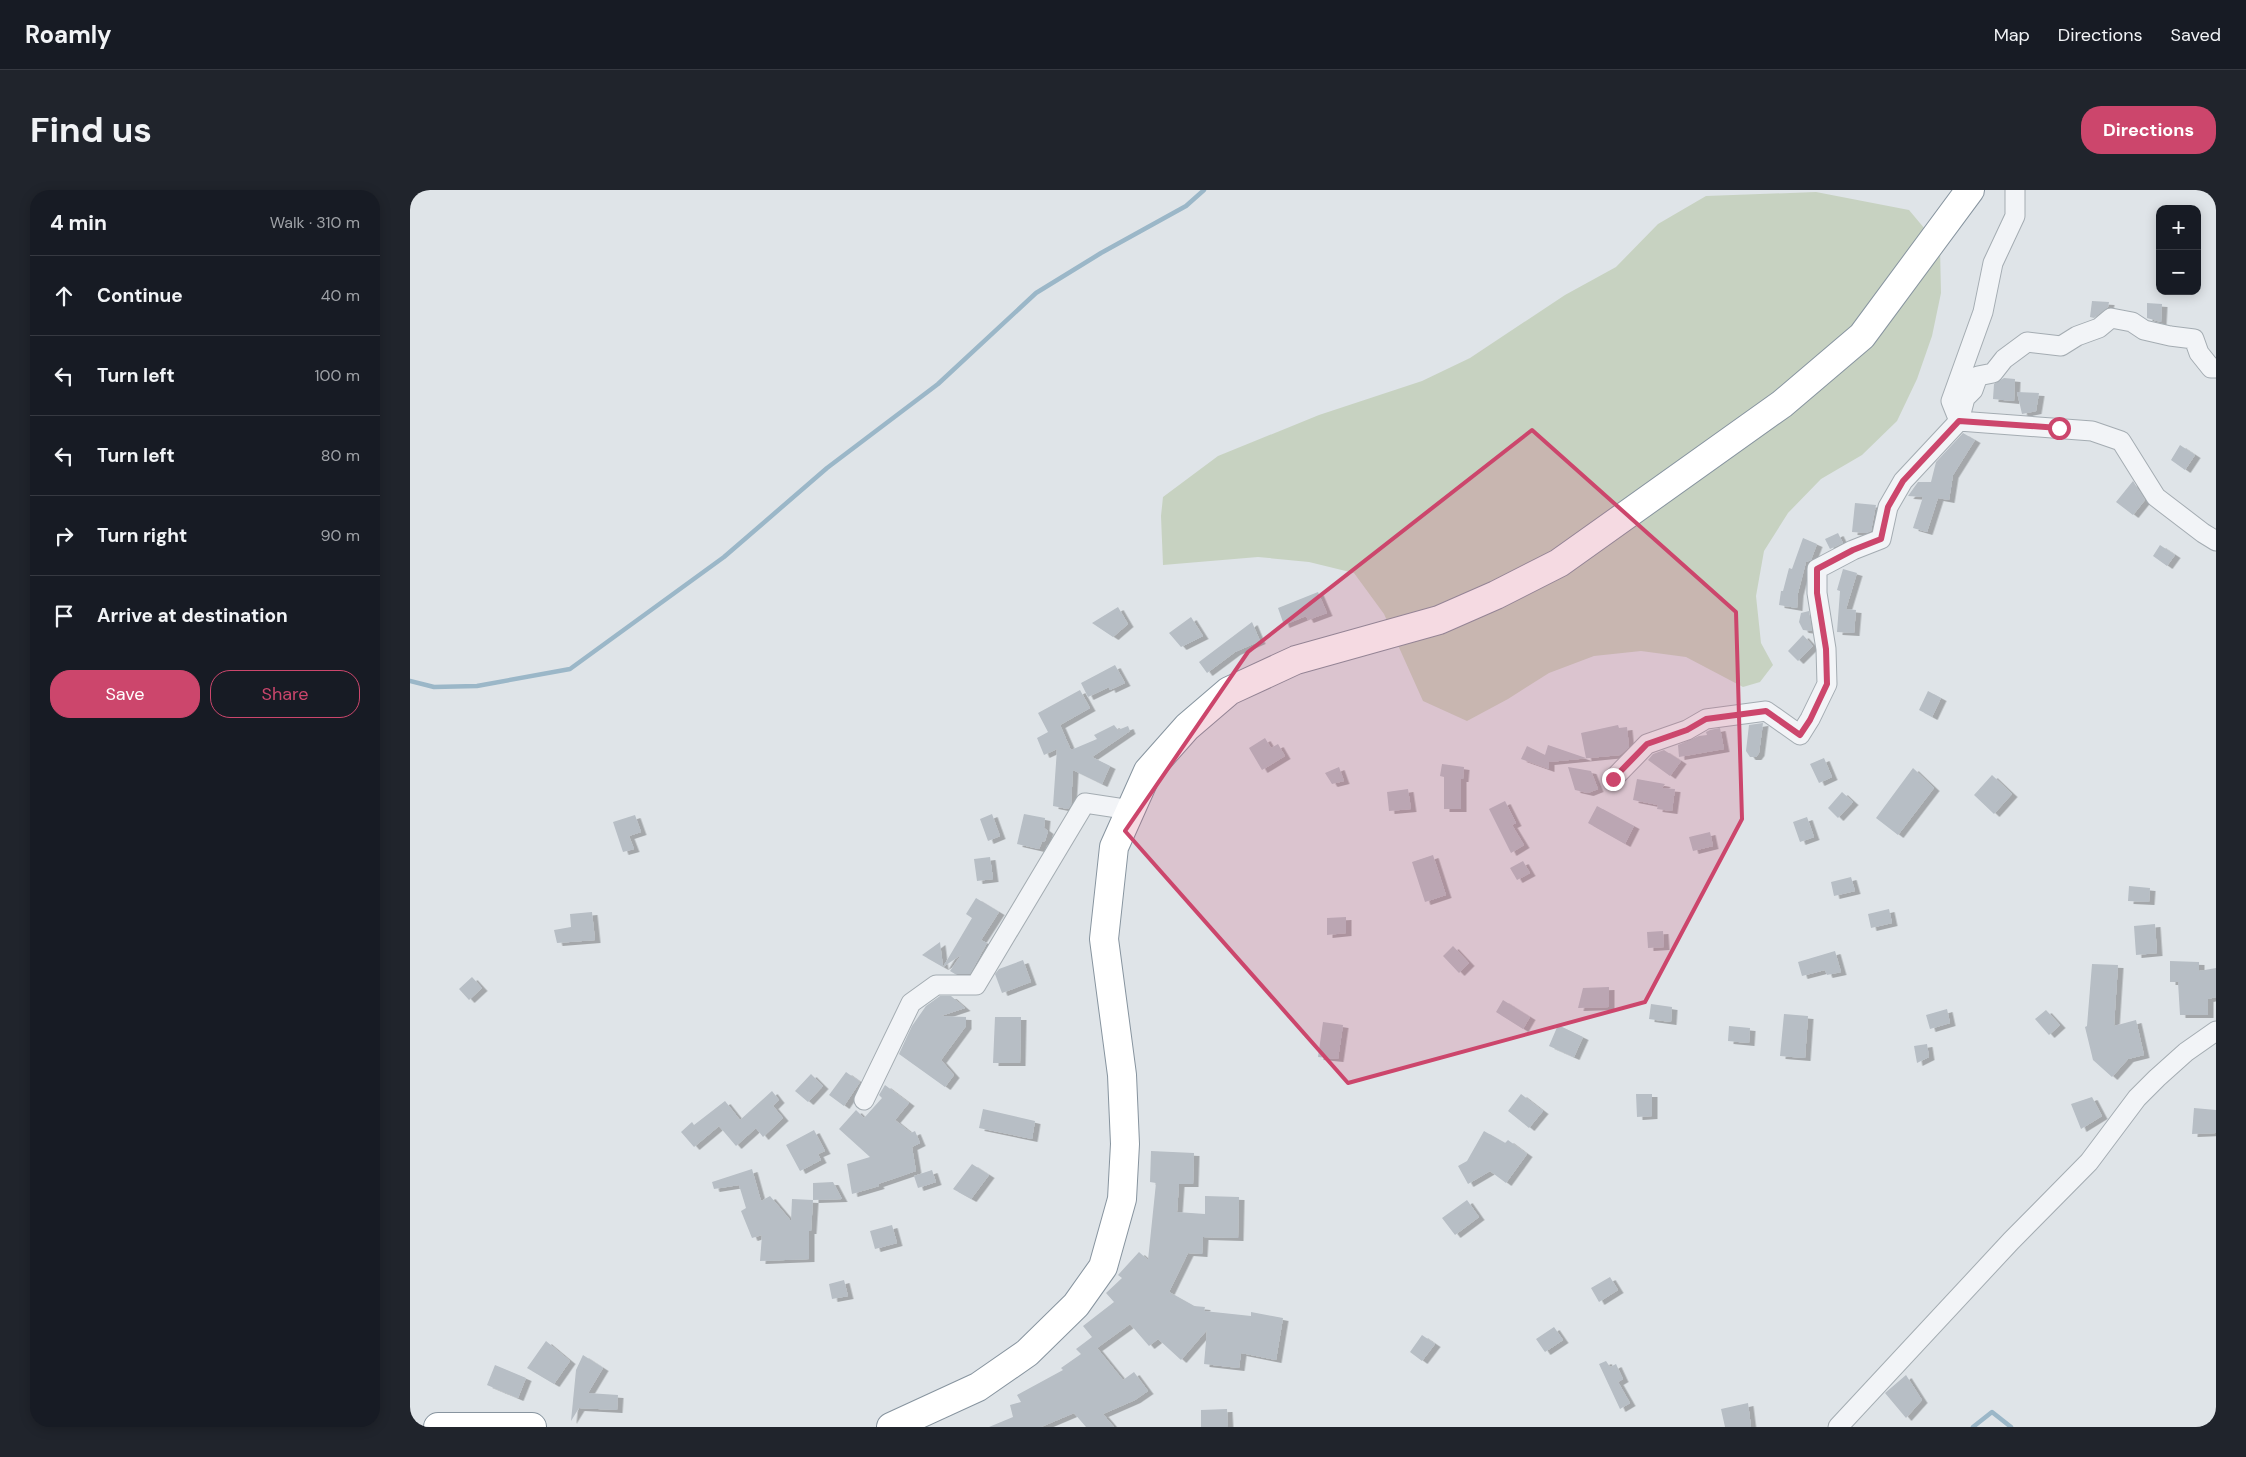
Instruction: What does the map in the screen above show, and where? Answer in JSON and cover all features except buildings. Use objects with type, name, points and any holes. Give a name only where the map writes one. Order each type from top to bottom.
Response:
[{"type":"highway","points":[[891,1427],[978,1387],[1027,1354],[1076,1305],[1103,1267],[1122,1199],[1125,1144],[1122,1075],[1104,939],[1114,847],[1148,771],[1187,727],[1229,691],[1296,660],[1439,620],[1496,595],[1559,563],[1782,404],[1862,336],[1970,190]]},
{"type":"highway","points":[[438,1427],[532,1427]]},
{"type":"street","points":[[1959,421],[1951,401],[1983,312],[1993,263],[2015,216],[2015,190]]},
{"type":"street","points":[[1613,779],[1647,744],[1687,730],[1706,719],[1766,711],[1800,735],[1810,720],[1827,684],[1826,649],[1817,593],[1817,569],[1853,550],[1881,539],[1888,507],[1903,481],[1959,421],[1965,398],[1973,390],[1978,376],[1993,373],[2004,358],[2027,342],[2061,346],[2077,336],[2099,328],[2111,318],[2132,322],[2144,330],[2194,339],[2199,353],[2211,368],[2216,368]]},
{"type":"street","points":[[1959,421],[2092,430],[2120,441],[2156,497],[2216,541]]},
{"type":"street","points":[[864,1100],[911,1003],[936,985],[976,986],[1085,803],[1131,810]]},
{"type":"street","points":[[1838,1427],[2012,1241],[2090,1162],[2137,1098],[2186,1052],[2216,1031]]},
{"type":"highlighted area","points":[[1532,430],[1736,612],[1742,819],[1645,1002],[1348,1083],[1125,831],[1248,652]]},
{"type":"green space","points":[[1816,192],[1909,210],[1940,247],[1941,293],[1932,336],[1917,379],[1897,421],[1862,455],[1821,479],[1788,513],[1764,551],[1756,596],[1761,643],[1773,665],[1760,682],[1743,687],[1686,657],[1641,651],[1594,656],[1549,673],[1508,699],[1467,721],[1423,701],[1384,614],[1354,573],[1309,562],[1258,557],[1163,565],[1161,516],[1163,497],[1218,456],[1319,415],[1422,381],[1470,358],[1565,295],[1616,267],[1658,224],[1706,196]]},
{"type":"waterway","points":[[410,681],[434,687],[477,686],[570,669],[724,557],[827,468],[938,384],[1036,293],[1101,253],[1186,206],[1204,190]]},
{"type":"waterway","points":[[1973,1427],[1992,1412],[2011,1427]]},
{"type":"route","points":[[1613,779],[1647,744],[1687,730],[1706,719],[1766,711],[1800,735],[1810,720],[1827,684],[1826,649],[1817,593],[1817,569],[1853,550],[1881,539],[1888,507],[1903,481],[1959,421],[2059,428]]}]
